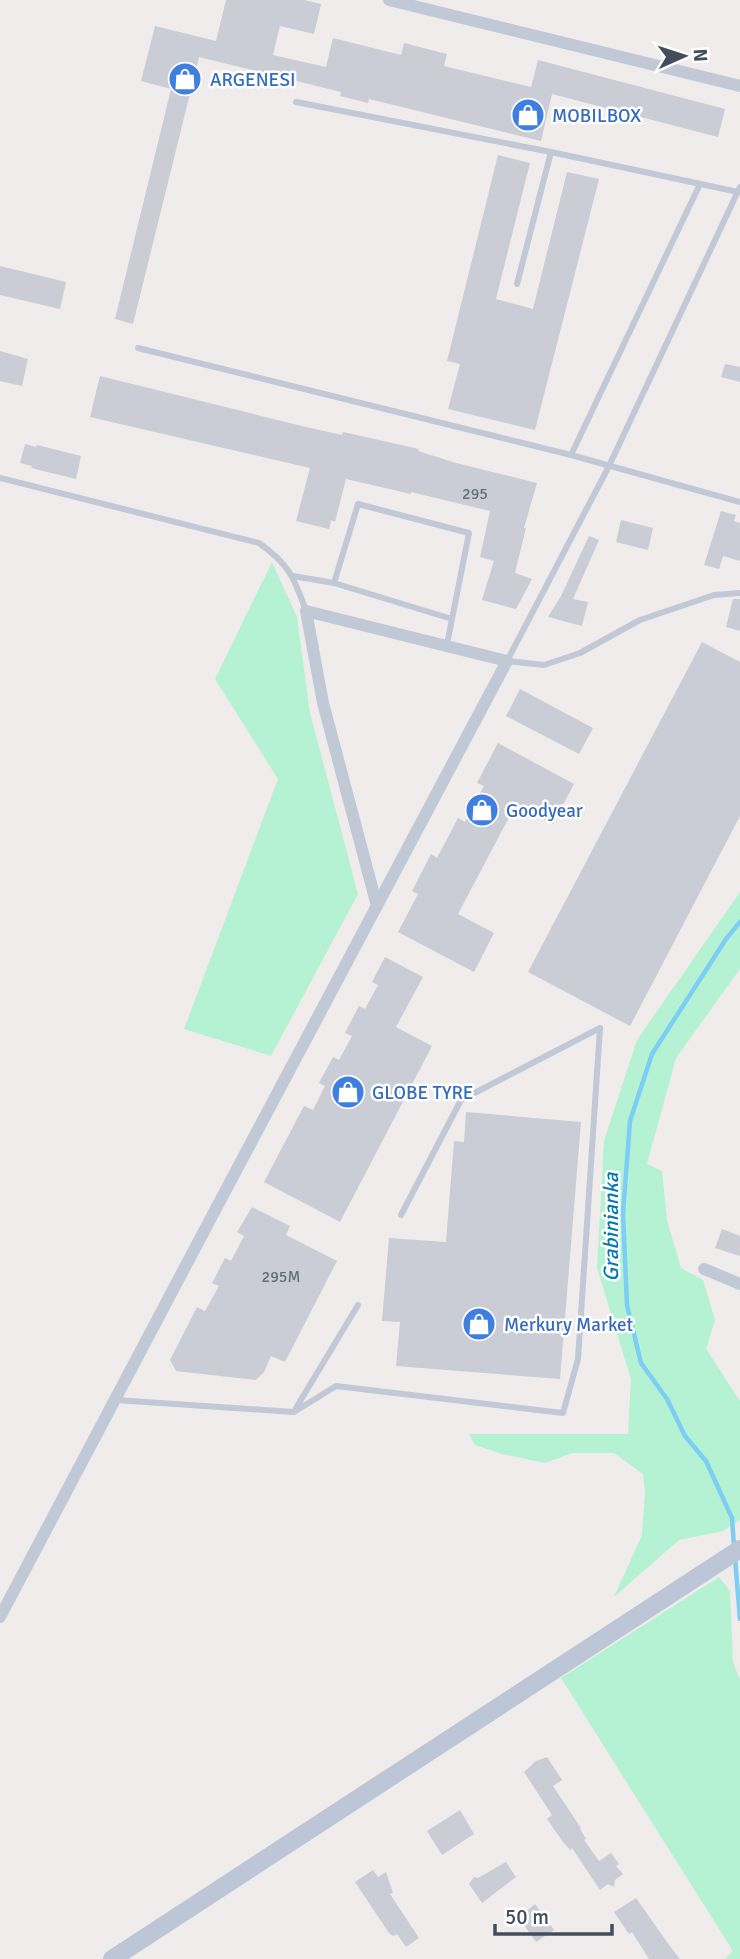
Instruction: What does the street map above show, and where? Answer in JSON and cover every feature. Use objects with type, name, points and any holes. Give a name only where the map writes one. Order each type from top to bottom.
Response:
[{"type":"street","points":[[389,0],[740,86]]},
{"type":"street","points":[[0,1617],[114,1400],[377,906],[507,660],[306,611],[323,703],[377,906]]},
{"type":"street","points":[[704,1269],[740,1284]]},
{"type":"street","points":[[112,1959],[740,1549]]},
{"type":"lane","points":[[296,102],[700,184],[739,189],[609,466],[507,660],[544,665],[580,653],[640,620],[714,595],[740,593]]},
{"type":"lane","points":[[517,284],[551,152]]},
{"type":"lane","points":[[571,455],[700,184]]},
{"type":"lane","points":[[138,348],[571,455],[740,502]]},
{"type":"lane","points":[[0,478],[259,543],[279,557],[293,576],[306,611]]},
{"type":"lane","points":[[334,583],[358,504],[469,533],[447,645]]},
{"type":"lane","points":[[293,576],[334,583],[452,619]]},
{"type":"lane","points":[[114,1400],[294,1412],[336,1386],[563,1413],[578,1359],[600,1028],[461,1100],[401,1215]]},
{"type":"lane","points":[[294,1412],[358,1305]]},
{"type":"green space","points":[[272,562],[297,617],[310,713],[358,894],[271,1056],[184,1029],[278,779],[215,679]]},
{"type":"green space","points":[[740,892],[740,969],[676,1058],[647,1164],[662,1171],[667,1220],[681,1268],[703,1280],[715,1320],[706,1349],[740,1401],[740,1520],[723,1531],[679,1540],[614,1597],[642,1535],[645,1492],[643,1474],[614,1453],[573,1453],[545,1463],[475,1445],[469,1434],[628,1434],[631,1379],[597,1268],[604,1141],[637,1040]]},
{"type":"green space","points":[[719,1577],[730,1591],[733,1662],[740,1680],[740,1959],[725,1959],[733,1951],[561,1678]]},
{"type":"building","points":[[226,0],[304,0],[321,4],[314,34],[280,26],[273,55],[326,67],[333,38],[401,55],[404,43],[447,54],[444,66],[531,87],[538,60],[725,109],[718,137],[552,94],[541,141],[369,99],[368,103],[340,96],[341,92],[199,57],[133,324],[115,319],[171,89],[141,81],[155,26],[216,41]]},
{"type":"building","points":[[498,155],[530,163],[496,299],[533,309],[567,172],[599,179],[535,430],[448,409],[460,364],[447,361]]},
{"type":"building","points":[[0,266],[66,282],[60,309],[0,295]]},
{"type":"building","points":[[0,351],[28,359],[22,386],[0,381]]},
{"type":"building","points":[[725,364],[740,367],[740,382],[721,377]]},
{"type":"building","points":[[100,376],[306,427],[342,435],[343,432],[419,449],[418,451],[456,463],[537,483],[515,573],[532,579],[516,609],[482,600],[494,561],[480,557],[490,511],[346,479],[335,522],[331,520],[329,529],[296,521],[310,468],[90,417]]},
{"type":"building","points":[[25,444],[81,456],[76,479],[20,463]]},
{"type":"building","points":[[721,511],[736,515],[734,521],[740,523],[740,561],[723,556],[719,569],[704,565]]},
{"type":"building","points":[[621,520],[653,528],[648,550],[616,542]]},
{"type":"building","points":[[589,536],[599,540],[573,599],[588,602],[582,626],[548,617],[561,596]]},
{"type":"building","points":[[733,599],[740,599],[740,631],[726,627]]},
{"type":"building","points":[[702,642],[740,662],[740,816],[630,1026],[528,972]]},
{"type":"building","points":[[520,689],[593,728],[579,754],[506,716]]},
{"type":"building","points":[[498,743],[574,784],[553,824],[516,804],[458,914],[494,933],[474,972],[398,932],[418,894],[412,891],[431,854],[437,858],[458,818],[465,822],[484,786],[477,783]]},
{"type":"building","points":[[385,957],[423,977],[396,1027],[432,1046],[340,1222],[264,1182],[304,1106],[313,1110],[325,1086],[319,1083],[333,1057],[339,1060],[352,1036],[345,1033],[359,1006],[365,1009],[378,985],[372,982]]},
{"type":"building","points":[[466,1112],[581,1122],[560,1379],[396,1366],[400,1322],[382,1321],[389,1238],[446,1242],[454,1141],[464,1142]]},
{"type":"building","points":[[252,1207],[290,1226],[286,1235],[337,1261],[285,1362],[271,1356],[264,1372],[256,1380],[176,1371],[170,1360],[197,1307],[205,1311],[219,1286],[212,1283],[225,1258],[231,1261],[244,1236],[237,1232]]},
{"type":"building","points":[[722,1229],[740,1236],[740,1256],[715,1248]]},
{"type":"building","points":[[547,1757],[562,1780],[553,1786],[581,1828],[586,1839],[584,1840],[599,1861],[611,1853],[619,1864],[616,1866],[623,1874],[615,1880],[614,1887],[608,1884],[600,1890],[572,1848],[570,1850],[563,1842],[547,1819],[552,1815],[524,1772],[536,1761]]},
{"type":"building","points":[[460,1810],[474,1834],[442,1855],[427,1831]]},
{"type":"building","points":[[506,1862],[516,1877],[482,1903],[469,1884],[474,1877],[478,1878]]},
{"type":"building","points":[[373,1870],[378,1877],[386,1872],[393,1893],[390,1894],[419,1938],[406,1947],[397,1934],[393,1936],[389,1933],[355,1882]]},
{"type":"building","points":[[636,1898],[680,1959],[649,1959],[632,1932],[629,1934],[614,1912]]},
{"type":"building","points":[[535,1904],[554,1930],[536,1942],[519,1918],[521,1908],[528,1910]]},
{"type":"waterway","name":"Grabinianka","points":[[734,1546],[732,1518],[706,1461],[685,1436],[667,1399],[641,1363],[627,1305],[623,1213],[630,1121],[652,1054],[726,939],[740,922]]},
{"type":"waterway","name":"Grabinianka","points":[[735,1558],[740,1619]]},
{"type":"place","name":"ARGENESI","points":[[185,79]]},
{"type":"place","name":"MOBILBOX","points":[[528,115]]},
{"type":"place","name":"Goodyear","points":[[482,810]]},
{"type":"place","name":"GLOBE TYRE","points":[[348,1092]]},
{"type":"place","name":"Merkury Market","points":[[479,1324]]}]
